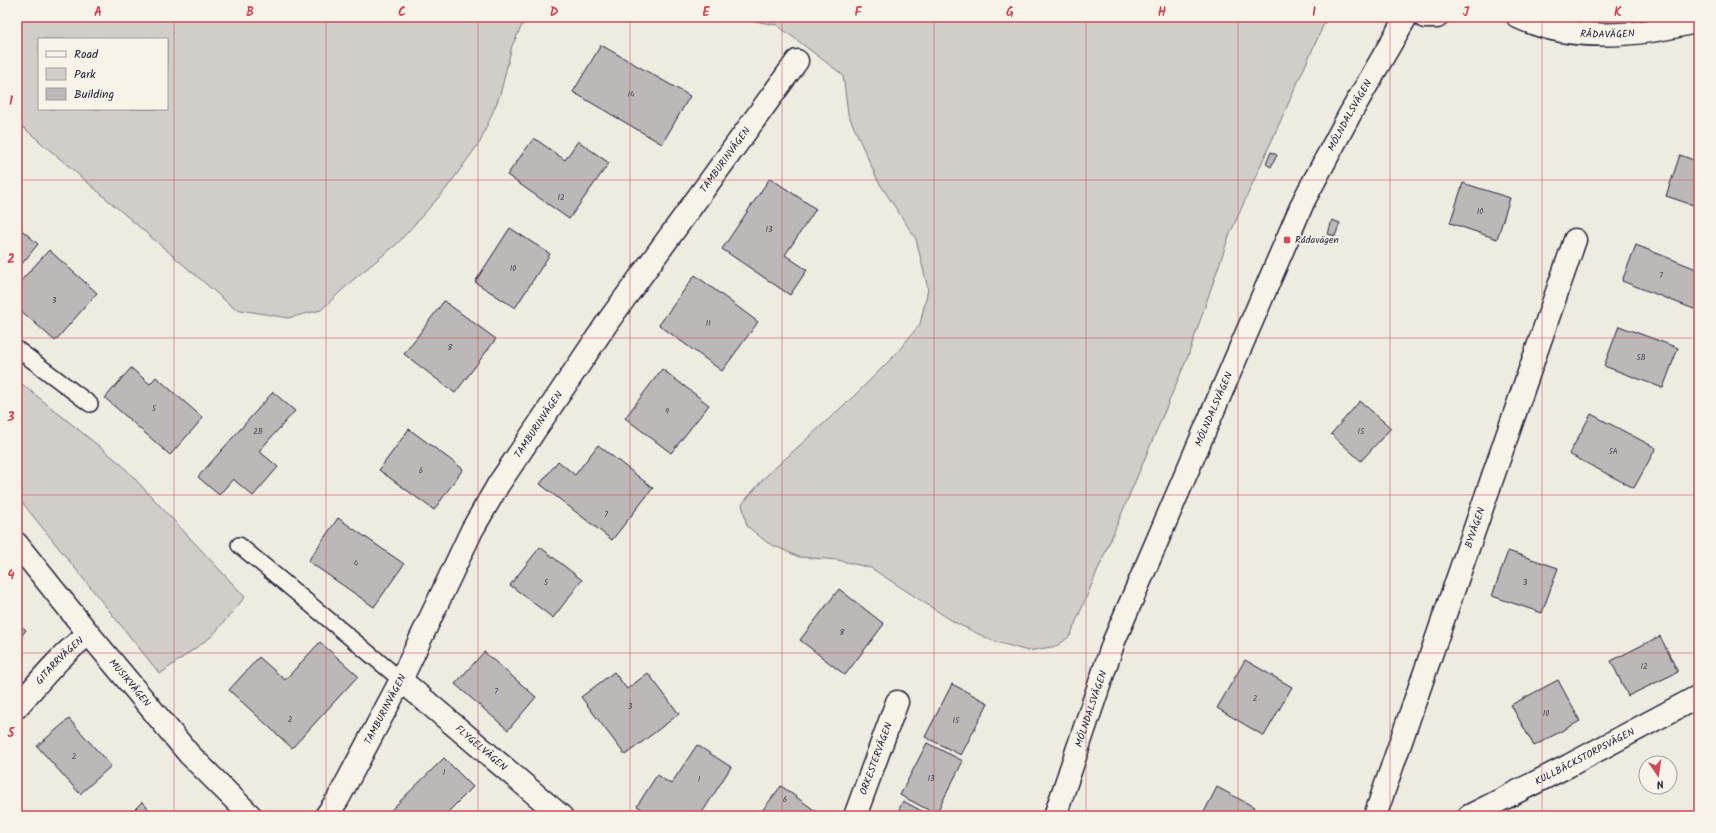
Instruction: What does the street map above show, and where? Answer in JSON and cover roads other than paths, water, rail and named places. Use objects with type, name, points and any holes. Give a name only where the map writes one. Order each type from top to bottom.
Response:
[{"type":"street","name":"MÖLNDALSVÄGEN","points":[[1055,816],[1114,641],[1304,200],[1358,100],[1406,17]]},
{"type":"street","points":[[1425,17],[1438,17]]},
{"type":"street","name":"RÅDAVÄGEN","points":[[1518,17],[1530,23],[1566,32],[1606,35],[1658,30],[1699,21]]},
{"type":"street","name":"TAMBURINVÄGEN","points":[[326,816],[338,799],[401,680],[472,530],[498,485],[609,320],[797,61]]},
{"type":"street","name":"BYVÄGEN","points":[[1375,816],[1575,240]]},
{"type":"street","name":"MUSIKVÄGEN","points":[[17,544],[89,634],[189,754],[250,816]]},
{"type":"street","name":"GITARRVÄGEN","points":[[17,707],[61,657],[89,634]]},
{"type":"street","name":"FLYGELVÄGEN","points":[[401,680],[561,816]]},
{"type":"street","name":"KULLBÄCKSTORPSVÄGEN","points":[[1469,816],[1568,766],[1699,696]]},
{"type":"street","name":"ORKESTERVÄGEN","points":[[855,816],[897,702]]},
{"type":"lane","points":[[17,349],[90,404]]},
{"type":"lane","points":[[239,545],[401,680]]},
{"type":"place","name":"Rådavägen","points":[[1287,240]]}]
